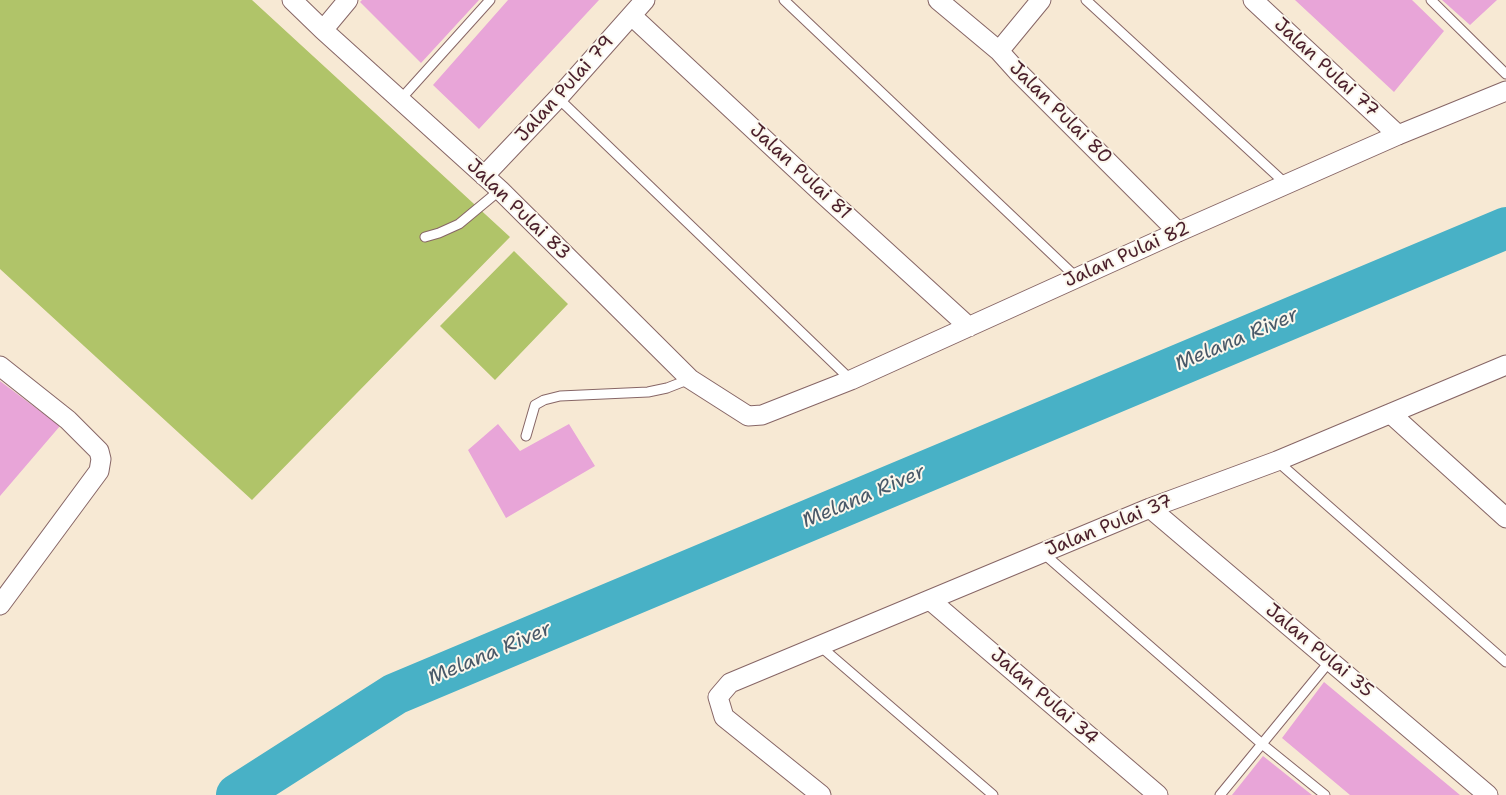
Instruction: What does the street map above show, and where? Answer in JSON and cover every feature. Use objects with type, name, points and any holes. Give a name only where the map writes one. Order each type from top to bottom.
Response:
[{"type":"street","name":"Jalan Pulai 83","points":[[292,0],[322,30],[500,190],[690,379],[748,416]]},
{"type":"street","points":[[322,30],[348,0]]},
{"type":"street","name":"Jalan Pulai 79","points":[[484,176],[558,98],[645,0]]},
{"type":"street","name":"Jalan Pulai 80","points":[[938,0],[999,51],[1178,232]]},
{"type":"street","points":[[999,51],[1042,0]]},
{"type":"street","name":"Jalan Pulai 77","points":[[1253,0],[1398,135]]},
{"type":"street","name":"Jalan Pulai 81","points":[[632,16],[816,188],[969,327]]},
{"type":"street","name":"Jalan Pulai 82","points":[[748,416],[762,415],[851,380],[1076,277],[1398,135],[1506,91]]},
{"type":"street","points":[[0,366],[68,420],[99,451],[101,459],[99,471],[0,605]]},
{"type":"street","name":"Jalan Pulai 37","points":[[821,795],[724,717],[718,697],[730,683],[1150,508],[1277,461],[1504,368]]},
{"type":"street","points":[[1391,414],[1506,518]]},
{"type":"street","name":"Jalan Pulai 35","points":[[1150,508],[1488,795]]},
{"type":"street","name":"Jalan Pulai 34","points":[[930,600],[1158,795]]},
{"type":"lane","points":[[400,101],[490,0]]},
{"type":"lane","points":[[784,0],[1076,277]]},
{"type":"lane","points":[[1086,0],[1286,185]]},
{"type":"lane","points":[[1430,0],[1506,74]]},
{"type":"lane","points":[[558,98],[851,380]]},
{"type":"lane","points":[[425,237],[440,233],[459,224],[500,190]]},
{"type":"lane","points":[[526,436],[536,405],[544,400],[560,396],[648,392],[667,388],[690,379]]},
{"type":"lane","points":[[1277,461],[1506,662]]},
{"type":"lane","points":[[1043,552],[1262,744],[1325,795]]},
{"type":"lane","points":[[820,646],[993,795]]},
{"type":"lane","points":[[1220,795],[1330,661]]},
{"type":"green space","points":[[0,0],[252,0],[510,237],[252,500],[0,269]]},
{"type":"green space","points":[[514,251],[568,304],[495,380],[440,326]]},
{"type":"building","points":[[362,0],[479,0],[421,63],[360,2]]},
{"type":"building","points":[[508,0],[599,0],[479,129],[433,85]]},
{"type":"building","points":[[1295,0],[1412,0],[1444,31],[1394,92]]},
{"type":"building","points":[[1442,0],[1497,0],[1470,25]]},
{"type":"building","points":[[0,381],[60,426],[0,496]]},
{"type":"building","points":[[498,424],[520,451],[569,424],[595,466],[506,518],[468,450]]},
{"type":"building","points":[[1324,682],[1460,795],[1350,795],[1282,738]]},
{"type":"building","points":[[1263,756],[1312,795],[1232,795]]},
{"type":"waterway","name":"Melana River","points":[[237,795],[395,694],[1506,228]]}]
